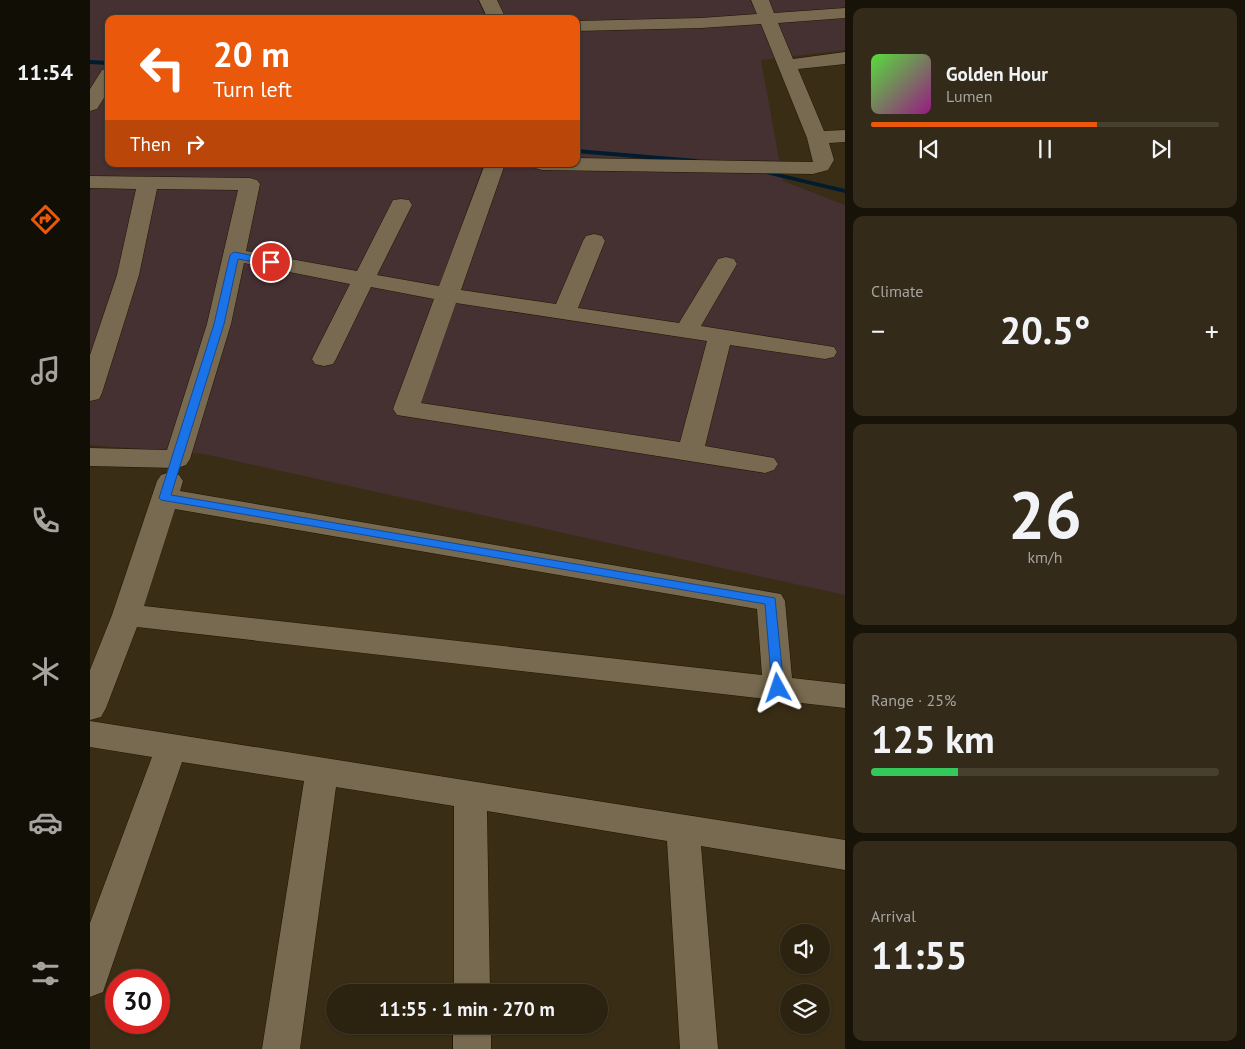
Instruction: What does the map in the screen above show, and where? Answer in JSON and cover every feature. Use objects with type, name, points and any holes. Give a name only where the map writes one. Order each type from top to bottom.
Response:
[{"type":"street","points":[[488,0],[495,15]]},
{"type":"street","points":[[580,165],[728,168],[813,168],[821,166],[824,160],[817,138],[760,0]]},
{"type":"street","points":[[580,26],[768,19],[845,13]]},
{"type":"street","points":[[787,65],[845,58]]},
{"type":"street","points":[[90,105],[105,81]]},
{"type":"street","points":[[817,138],[845,136]]},
{"type":"street","points":[[494,167],[406,409],[765,464]]},
{"type":"street","points":[[90,182],[250,184],[219,324],[128,616],[90,708]]},
{"type":"street","points":[[90,393],[128,275],[148,182]]},
{"type":"street","points":[[324,359],[401,205]]},
{"type":"street","points":[[565,312],[594,242]]},
{"type":"street","points":[[234,255],[448,295],[825,352]]},
{"type":"street","points":[[686,331],[726,264]]},
{"type":"street","points":[[690,452],[720,336]]},
{"type":"street","points":[[90,457],[177,459]]},
{"type":"street","points":[[165,498],[770,601],[778,688]]},
{"type":"street","points":[[128,616],[845,696]]},
{"type":"street","points":[[90,734],[845,854]]},
{"type":"street","points":[[90,980],[98,947],[170,747]]},
{"type":"street","points":[[281,1049],[322,771]]},
{"type":"street","points":[[470,795],[472,984]]},
{"type":"street","points":[[684,829],[699,1049]]},
{"type":"street","points":[[472,1034],[472,1049]]},
{"type":"shaded area","points":[[90,0],[845,0],[845,50],[761,60],[783,181],[845,205],[845,595],[204,454],[90,445]]},
{"type":"waterway","points":[[90,62],[105,63]]},
{"type":"waterway","points":[[580,151],[696,161]]},
{"type":"waterway","points":[[760,171],[845,191]]},
{"type":"route","points":[[271,262],[234,255],[219,324],[165,498],[770,601],[778,688]]}]
